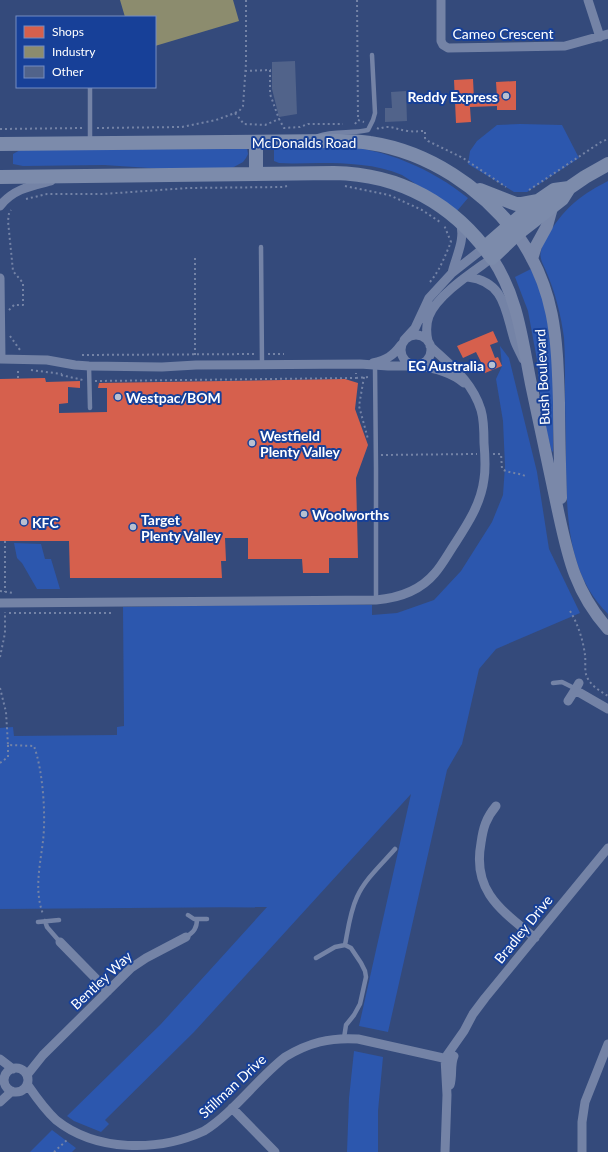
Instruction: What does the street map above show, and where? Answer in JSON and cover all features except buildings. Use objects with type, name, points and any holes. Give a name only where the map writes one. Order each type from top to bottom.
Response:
[{"type":"main road","name":"McDonalds Road","points":[[0,144],[301,141],[354,141],[371,143],[389,147],[422,158],[469,185],[487,200],[514,230]]},
{"type":"main road","points":[[256,142],[256,174]]},
{"type":"main road","points":[[514,230],[552,208],[562,199],[569,188],[608,164]]},
{"type":"main road","points":[[0,176],[348,174],[378,178],[410,189],[443,207],[475,236],[489,253],[514,230],[538,201],[554,190],[569,188]]},
{"type":"main road","points":[[469,185],[516,204],[538,201]]},
{"type":"main road","points":[[532,259],[552,208]]},
{"type":"main road","name":"Bush Boulevard","points":[[514,230],[532,259],[548,296],[555,330],[557,350],[561,525]]},
{"type":"main road","name":"Bush Boulevard","points":[[489,253],[501,271],[516,306],[568,555],[577,583],[594,612],[608,629]]},
{"type":"street","name":"Cameo Crescent","points":[[440,0],[441,41],[443,46],[448,48],[565,46],[604,36]]},
{"type":"street","points":[[588,0],[604,36]]},
{"type":"street","points":[[0,206],[7,197],[13,193],[31,186],[70,176]]},
{"type":"street","points":[[452,273],[462,238],[462,230],[459,220]]},
{"type":"street","points":[[489,253],[468,276],[444,295],[431,312],[427,326],[431,352],[429,358],[422,364],[414,366],[407,362],[402,357],[403,343],[415,328],[428,298],[452,273],[489,253]]},
{"type":"street","points":[[468,276],[477,278],[487,283],[501,297],[506,309],[514,339],[530,375]]},
{"type":"street","points":[[0,278],[0,359],[36,359],[89,366],[162,367],[196,365],[358,364],[374,366],[414,366],[437,369],[453,375],[473,392]]},
{"type":"street","points":[[3,603],[376,600],[396,598],[413,591],[429,580],[439,568],[460,536],[479,502],[484,479],[485,454],[482,416],[479,404],[473,392],[458,371],[422,337],[416,335],[410,336],[391,356],[386,359],[358,364]]},
{"type":"street","points":[[568,701],[577,687],[608,709]]},
{"type":"street","points":[[496,806],[488,816],[485,823],[479,850],[478,859],[483,882],[494,903],[535,938]]},
{"type":"street","name":"Bradley Drive","points":[[445,1152],[449,1059],[459,1048],[464,1031],[473,1014],[608,848]]},
{"type":"street","name":"Bentley Way","points":[[22,1074],[131,968],[186,937]]},
{"type":"street","points":[[60,942],[108,991]]},
{"type":"street","name":"Stillman Drive","points":[[0,1059],[22,1074],[40,1104],[56,1120],[75,1134],[102,1145],[130,1151],[160,1148],[186,1140],[203,1132],[232,1108],[276,1064],[290,1054],[320,1041],[344,1038],[358,1039],[449,1059]]},
{"type":"street","points":[[582,1152],[582,1122],[585,1102],[608,1044]]},
{"type":"street","points":[[0,1066],[6,1075],[4,1080],[13,1089]]},
{"type":"street","points":[[6,1075],[22,1074]]},
{"type":"street","points":[[0,1102],[13,1089],[22,1074]]},
{"type":"street","points":[[0,1096],[13,1089]]},
{"type":"street","name":"Stillman Drive","points":[[13,1089],[40,1104]]},
{"type":"street","points":[[232,1108],[275,1152]]},
{"type":"lane","points":[[301,141],[325,133],[359,132],[368,130],[375,113],[372,55]]},
{"type":"lane","points":[[90,88],[90,143]]},
{"type":"lane","points":[[261,247],[262,365]]},
{"type":"lane","points":[[89,366],[90,408]]},
{"type":"lane","points":[[374,366],[376,455],[376,600]]},
{"type":"lane","points":[[553,683],[562,682],[577,687]]},
{"type":"lane","points":[[345,945],[354,905],[358,895],[365,884],[395,849]]},
{"type":"lane","points":[[188,915],[197,919],[206,919]]},
{"type":"lane","points":[[186,937],[194,931],[197,925],[197,919]]},
{"type":"lane","points":[[38,922],[59,920]]},
{"type":"lane","points":[[45,921],[49,930],[60,942]]},
{"type":"lane","points":[[316,958],[335,947],[345,945],[351,948],[365,971],[366,977],[360,1004],[346,1025],[344,1038]]},
{"type":"path","points":[[235,112],[240,110],[243,106],[246,71],[246,0]]},
{"type":"path","points":[[357,0],[358,120]]},
{"type":"path","points":[[246,71],[270,70],[270,94],[279,119]]},
{"type":"path","points":[[340,185],[389,195],[422,210],[444,224],[450,242],[439,271],[426,286]]},
{"type":"path","points":[[26,199],[47,194],[103,194],[188,188],[288,186]]},
{"type":"path","points":[[10,316],[10,309],[14,305],[23,305],[23,284],[13,271],[8,221],[9,213],[13,207]]},
{"type":"path","points":[[195,257],[196,365]]},
{"type":"path","points":[[10,329],[10,336],[20,350]]},
{"type":"path","points":[[61,374],[67,355],[285,354]]},
{"type":"path","points":[[356,378],[358,364]]},
{"type":"path","points":[[12,367],[61,374],[89,381],[196,381],[374,377]]},
{"type":"path","points":[[18,368],[18,378]]},
{"type":"path","points":[[364,377],[359,406],[368,439],[369,455],[501,454],[502,469],[506,472],[517,472],[527,477]]},
{"type":"path","points":[[0,657],[5,634],[5,613],[3,603],[5,541]]},
{"type":"path","points":[[570,611],[575,618],[581,638],[585,655],[586,677],[595,688],[608,696]]},
{"type":"path","points":[[0,613],[112,613]]},
{"type":"path","points":[[0,688],[6,712],[8,745],[8,757],[0,763]]},
{"type":"path","points":[[8,745],[34,746],[38,758],[45,819],[38,877],[38,896],[45,921]]},
{"type":"path","points":[[54,1152],[67,1140]]},
{"type":"shaded area","points":[[497,125],[562,125],[579,158],[527,192],[514,192],[468,164],[470,151],[477,141]]},
{"type":"shaded area","points":[[274,146],[338,146],[373,151],[423,169],[468,198],[457,211],[402,175],[392,171],[372,166],[351,164],[279,163],[274,161]]},
{"type":"shaded area","points":[[247,148],[248,154],[243,162],[232,168],[180,170],[104,165],[23,166],[13,164],[13,154],[20,150]]},
{"type":"shaded area","points":[[608,181],[608,614],[595,598],[585,582],[577,564],[572,545],[566,487],[564,338],[555,295],[542,261],[541,254],[546,238],[565,212],[577,200],[591,190]]},
{"type":"shaded area","points":[[531,269],[545,305],[553,359],[552,452],[542,415],[537,360],[528,311],[515,277]]},
{"type":"shaded area","points":[[500,346],[509,358],[537,472],[549,549],[580,613],[496,649],[479,669],[462,744],[447,770],[388,1032],[359,1026],[411,794],[194,1032],[105,1120],[109,1124],[101,1132],[74,1121],[67,1116],[161,1024],[267,907],[0,909],[0,728],[13,727],[14,736],[117,735],[117,727],[124,726],[123,607],[275,604],[372,605],[372,615],[397,613],[434,600],[461,571],[492,522],[503,495],[505,466],[503,421],[496,379],[502,366]]},
{"type":"shaded area","points":[[14,543],[41,544],[45,559],[51,559],[60,589],[37,589],[22,563],[17,558]]},
{"type":"shaded area","points":[[354,1051],[383,1057],[378,1111],[378,1152],[347,1152],[349,1098]]},
{"type":"shaded area","points":[[52,1130],[76,1148],[72,1152],[30,1152]]},
{"type":"place","name":"Reddy Express","points":[[506,96]]},
{"type":"place","name":"EG Australia","points":[[492,365]]},
{"type":"place","name":"Westpac/BOM","points":[[118,397]]},
{"type":"place","name":"Westfield Plenty Valley","points":[[252,443]]},
{"type":"place","name":"Woolworths","points":[[304,514]]},
{"type":"place","name":"KFC","points":[[24,522]]},
{"type":"place","name":"Target Plenty Valley","points":[[133,527]]}]
